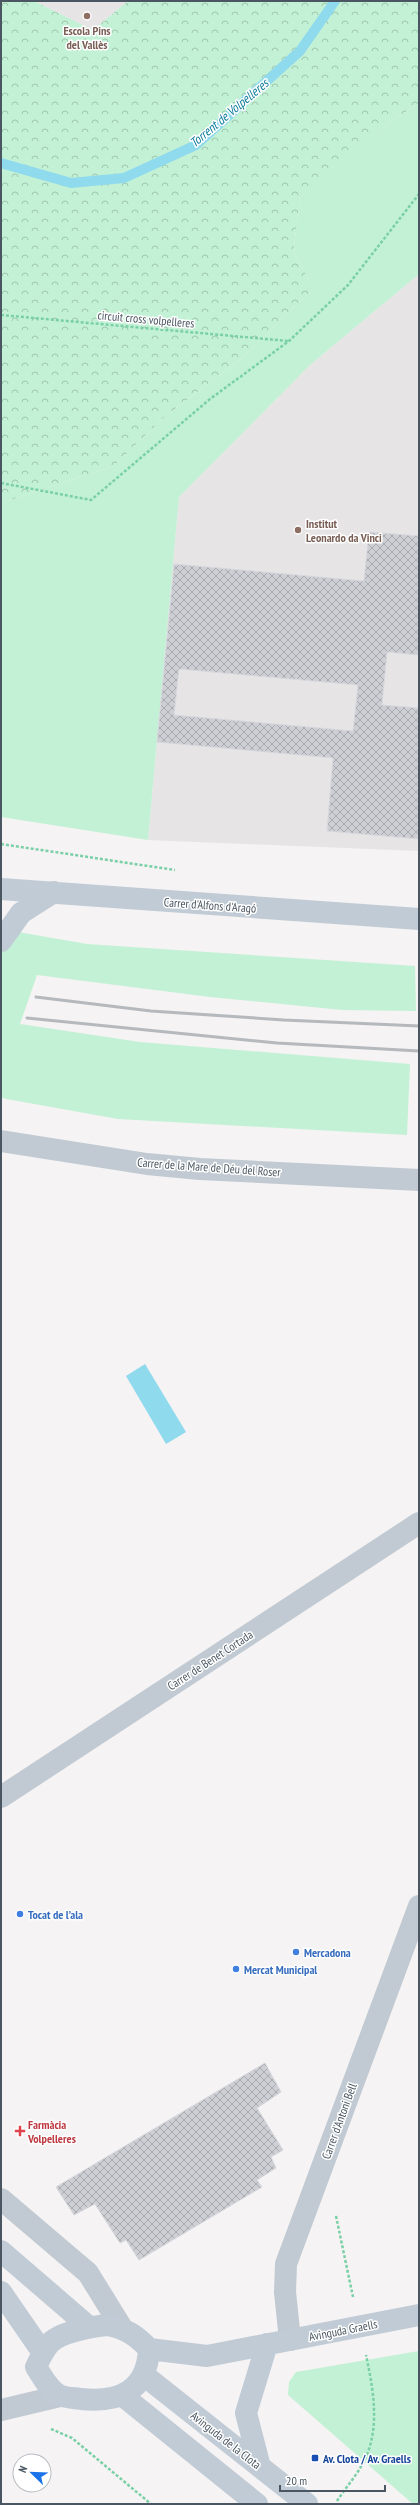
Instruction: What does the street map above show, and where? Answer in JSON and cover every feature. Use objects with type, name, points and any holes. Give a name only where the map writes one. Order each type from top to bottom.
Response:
[{"type":"street","name":"Carrer d'Alfons d'Aragó","points":[[1,889],[205,905],[419,919]]},
{"type":"street","points":[[1,940],[21,913],[54,892]]},
{"type":"street","points":[[1,922],[3,932],[1,940]]},
{"type":"street","name":"Carrer de la Mare de Déu del Roser","points":[[1,1141],[185,1167],[419,1180]]},
{"type":"street","name":"Carrer de Benet Cortada","points":[[1,1797],[419,1523]]},
{"type":"street","name":"Carrer d'Antoni Bell","points":[[290,2340],[284,2292],[286,2264],[419,1906]]},
{"type":"street","points":[[1,2199],[88,2272],[122,2328]]},
{"type":"street","points":[[1,2251],[89,2327]]},
{"type":"street","points":[[1,2292],[43,2353]]},
{"type":"street","name":"Avinguda Graells","points":[[149,2349],[207,2356],[419,2315]]},
{"type":"street","points":[[1,2410],[60,2396],[93,2400],[123,2396],[145,2376],[149,2349],[138,2337],[122,2328],[106,2325],[89,2327],[52,2341],[36,2366],[46,2383],[60,2396]]},
{"type":"street","points":[[260,2467],[246,2413],[267,2344]]},
{"type":"street","name":"Avinguda de la Clota","points":[[145,2376],[307,2504]]},
{"type":"street","points":[[123,2396],[257,2504]]},
{"type":"path","points":[[1,483],[91,500],[210,399],[289,341],[348,285],[419,194]]},
{"type":"path","name":"circuit cross volpelleres","points":[[1,315],[289,341]]},
{"type":"path","points":[[1,844],[181,870]]},
{"type":"path","points":[[335,2504],[366,2459],[374,2437],[373,2391],[336,2212]]},
{"type":"path","points":[[49,2429],[72,2438],[151,2504]]},
{"type":"shaded area","name":"Escola Pins del Vallès","points":[[34,1],[128,1],[93,30]]},
{"type":"shaded area","name":"Institut Leonardo da Vinci","points":[[419,274],[419,851],[148,840],[179,497],[310,365]]},
{"type":"green space","points":[[1,1],[34,1],[93,30],[128,1],[419,1],[419,103],[390,122],[301,196],[293,252],[314,288],[241,359],[163,418],[114,466],[1,503]]},
{"type":"green space","points":[[419,103],[419,274],[310,365],[179,497],[148,840],[1,817],[1,503],[114,466],[163,418],[241,359],[314,288],[293,252],[301,195],[390,122]]},
{"type":"green space","points":[[1,929],[87,944],[415,966],[416,1011],[342,1010],[210,997],[37,975],[20,1024],[140,1042],[410,1064],[407,1135],[118,1119],[1,1098]]},
{"type":"green space","points":[[419,2351],[419,2504],[413,2504],[288,2395],[289,2382],[296,2372]]},
{"type":"water","points":[[145,1364],[186,1432],[166,1444],[126,1376]]},
{"type":"building","points":[[369,532],[419,536],[419,655],[387,652],[382,705],[419,708],[419,839],[327,831],[333,758],[157,742],[174,564],[364,581]],"holes":[[[179,669],[358,685],[353,731],[174,715]]]},
{"type":"building","points":[[265,2063],[281,2092],[257,2108],[283,2150],[271,2157],[276,2168],[257,2180],[262,2187],[139,2260],[126,2240],[120,2243],[95,2204],[74,2215],[56,2187]]},
{"type":"waterway","name":"Torrent de Volpelleres","points":[[1,163],[71,183],[124,178],[196,145],[300,51],[335,1]]},
{"type":"railway","points":[[36,997],[151,1011],[284,1020],[419,1026]]},
{"type":"railway","points":[[27,1018],[277,1043],[419,1051]]},
{"type":"place","name":"Escola Pins del Vallès","points":[[87,16]]},
{"type":"place","name":"Institut Leonardo da Vinci","points":[[298,530]]},
{"type":"place","name":"Tocat de l’ala","points":[[20,1914]]},
{"type":"place","name":"Mercadona","points":[[296,1952]]},
{"type":"place","name":"Mercat Municipal","points":[[236,1969]]},
{"type":"place","name":"Farmàcia Volpelleres","points":[[20,2131]]},
{"type":"place","name":"Av. Clota / Av. Graells","points":[[315,2458]]}]
